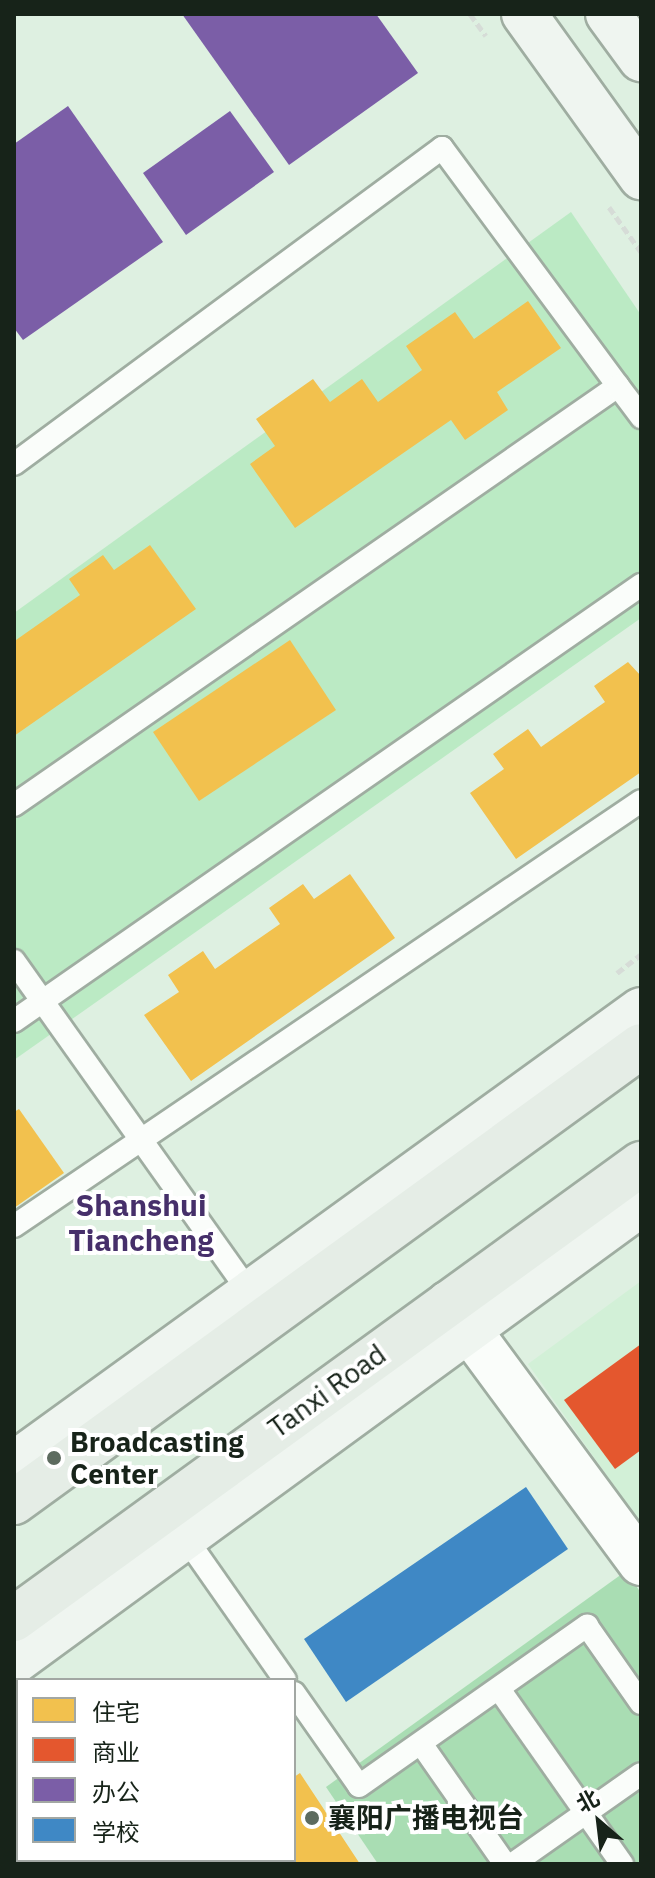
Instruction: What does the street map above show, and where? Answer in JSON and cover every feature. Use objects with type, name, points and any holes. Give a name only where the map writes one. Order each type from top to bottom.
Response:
[{"type":"main road","points":[[14,1502],[258,1305],[641,1046]]},
{"type":"main road","name":"Tanxi Road","points":[[14,1619],[459,1317],[641,1164]]},
{"type":"street","points":[[524,14],[641,177]]},
{"type":"street","points":[[608,14],[641,59]]},
{"type":"street","points":[[14,1464],[258,1305],[641,1010]]},
{"type":"street","points":[[14,1662],[185,1537],[459,1317],[641,1204]]},
{"type":"street","points":[[459,1317],[641,1563]]},
{"type":"lane","points":[[14,464],[442,148],[641,417]]},
{"type":"lane","points":[[14,805],[618,386]]},
{"type":"lane","points":[[14,1021],[641,585]]},
{"type":"lane","points":[[14,1226],[641,801]]},
{"type":"lane","points":[[14,961],[258,1305]]},
{"type":"lane","points":[[185,1537],[284,1678]]},
{"type":"lane","points":[[296,1696],[359,1786],[422,1745],[587,1626],[641,1703]]},
{"type":"lane","points":[[499,1689],[622,1864]]},
{"type":"lane","points":[[422,1745],[505,1864]]},
{"type":"lane","points":[[513,1864],[641,1774]]},
{"type":"shaded area","points":[[571,212],[641,315],[641,618],[14,1060],[14,613]]},
{"type":"shaded area","points":[[641,1281],[641,1524],[528,1364]]},
{"type":"green space","points":[[626,1571],[641,1593],[641,1864],[378,1864],[326,1787]]},
{"type":"building: 住宅","points":[[528,301],[561,348],[497,392],[508,410],[465,440],[451,420],[295,528],[250,464],[275,446],[256,419],[313,379],[330,402],[362,379],[378,402],[422,370],[406,346],[455,312],[474,339]]},
{"type":"building: 住宅","points":[[150,545],[196,609],[14,736],[14,637],[16,640],[80,595],[69,579],[103,555],[114,570]]},
{"type":"building: 住宅","points":[[290,640],[336,710],[199,801],[153,732]]},
{"type":"building: 住宅","points":[[628,662],[641,676],[641,772],[516,859],[470,793],[504,769],[493,754],[528,729],[541,747],[605,702],[594,686]]},
{"type":"building: 住宅","points":[[350,874],[395,938],[191,1081],[144,1015],[179,992],[168,975],[203,951],[215,969],[280,924],[269,908],[303,884],[314,899]]},
{"type":"building: 住宅","points":[[19,1109],[64,1173],[14,1208],[14,1112]]},
{"type":"building: 住宅","name":"襄阳广播电视台","points":[[300,1773],[360,1864],[270,1862],[296,1862],[296,1776]]},
{"type":"building: 商业","points":[[641,1344],[641,1450],[615,1469],[564,1400]]},
{"type":"building: 办公","points":[[182,14],[376,14],[418,73],[289,165]]},
{"type":"building: 办公","points":[[68,106],[163,242],[23,340],[14,328],[14,144]]},
{"type":"building: 办公","points":[[230,111],[274,172],[186,235],[143,173]]},
{"type":"building: 学校","points":[[526,1487],[568,1549],[346,1702],[304,1639]]},
{"type":"place","name":"Broadcasting Center","points":[[54,1458]]},
{"type":"place","name":"襄阳广播电视台","points":[[312,1818]]},
{"type":"district","name":"Shanshui Tiancheng","points":[[141,1222]]}]
